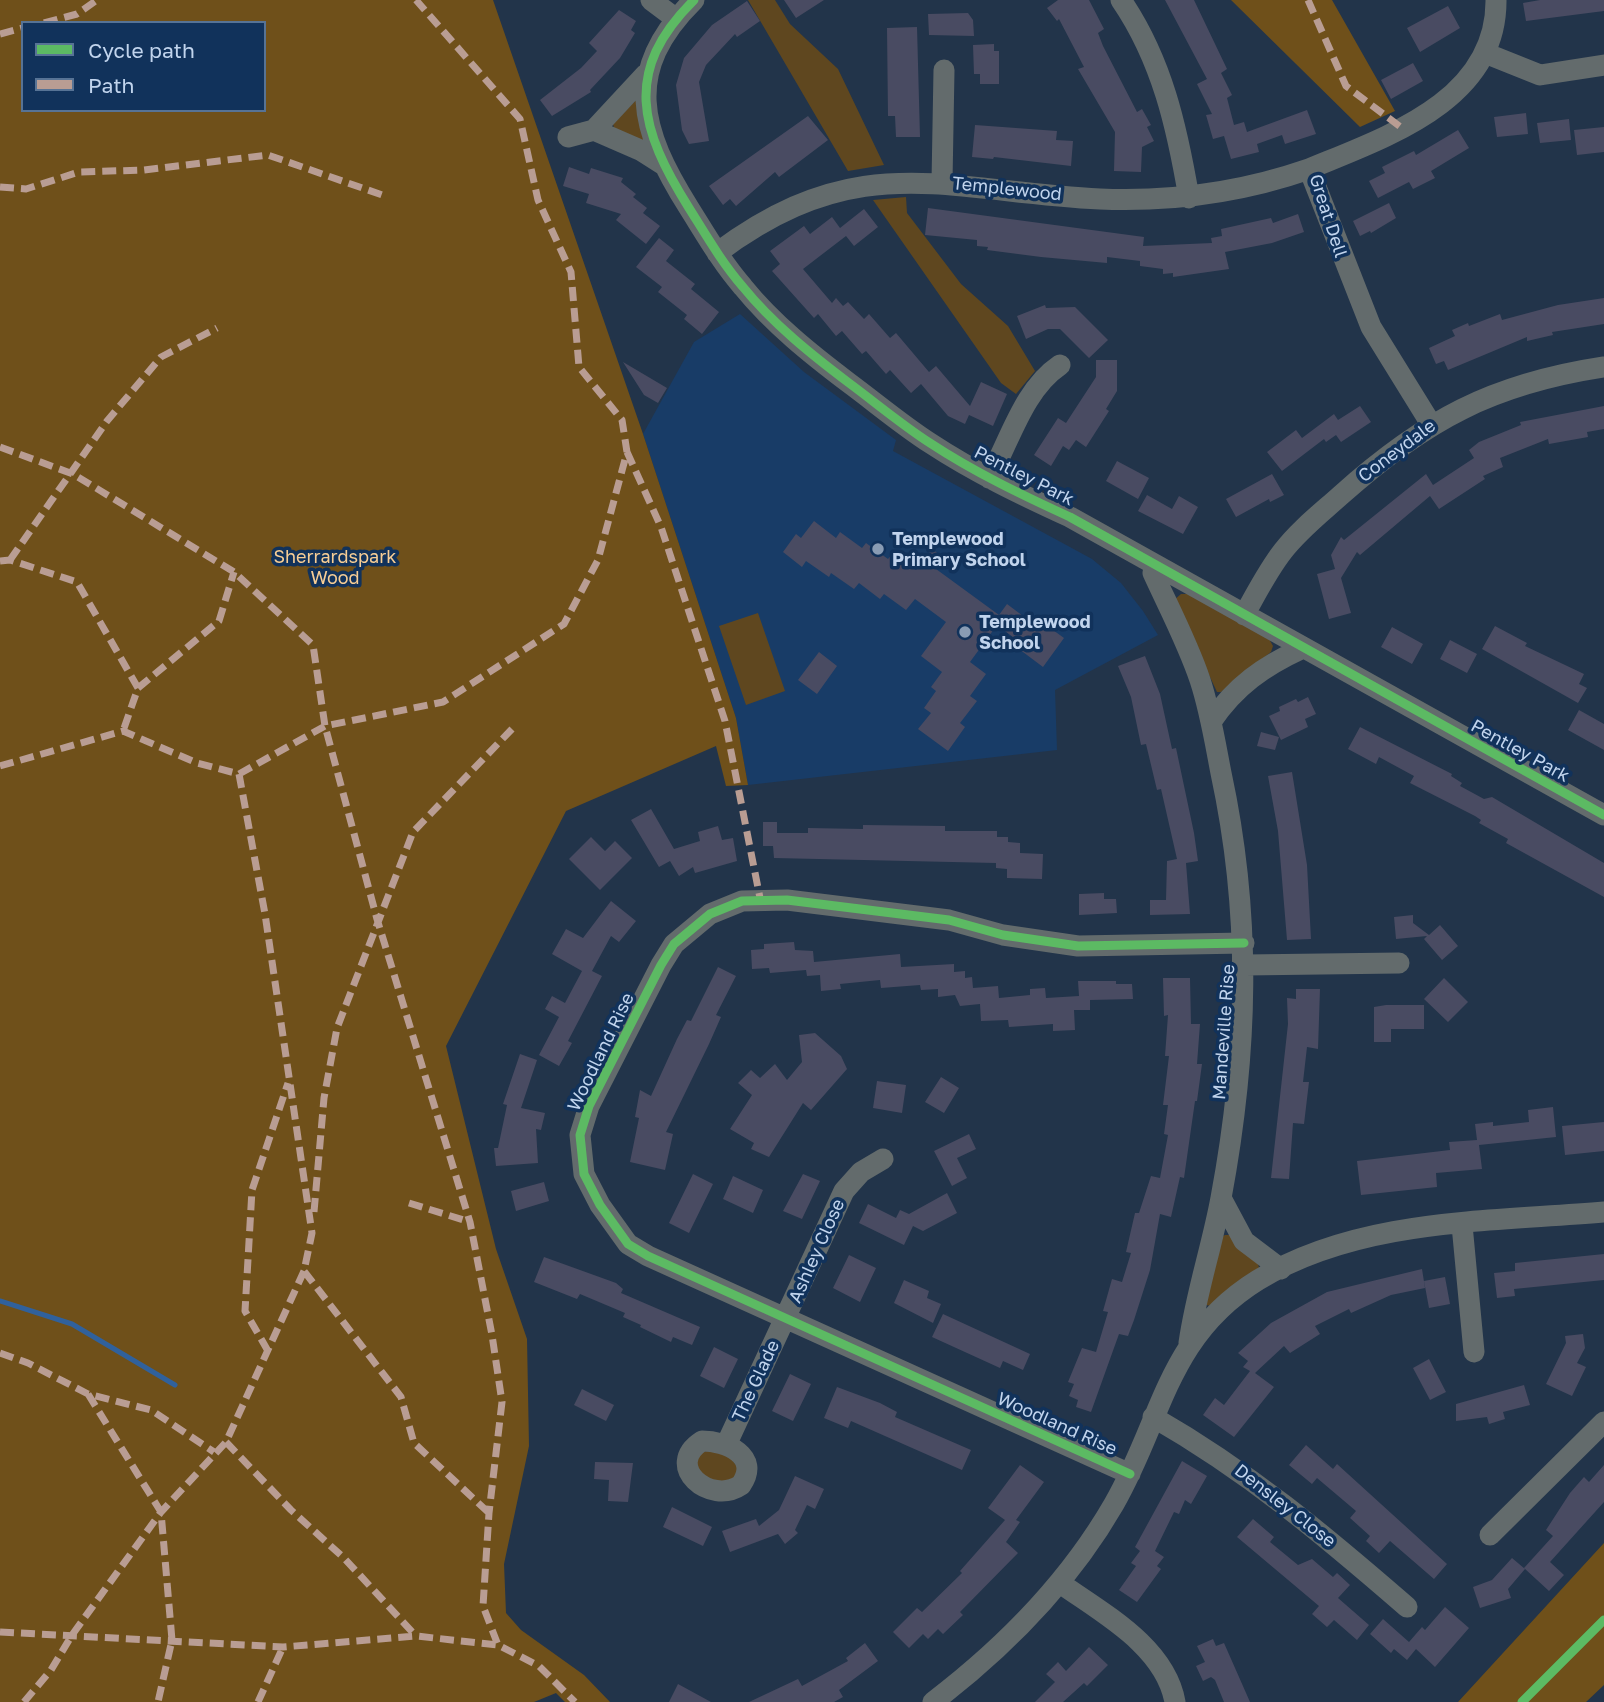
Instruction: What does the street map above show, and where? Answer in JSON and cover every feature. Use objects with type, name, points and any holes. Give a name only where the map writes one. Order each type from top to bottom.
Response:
[{"type":"street","points":[[651,0],[675,18]]},
{"type":"street","name":"Pentley Park","points":[[694,0],[675,18],[663,35],[646,74],[649,112],[662,164],[717,253],[743,288],[823,363],[928,442],[989,478],[1070,517],[1604,815]]},
{"type":"street","points":[[1121,0],[1148,47],[1166,89],[1173,110],[1189,198]]},
{"type":"street","name":"Great Dell","points":[[1431,424],[1371,327],[1310,169],[1363,147],[1437,108],[1455,95],[1485,53],[1493,32],[1496,0]]},
{"type":"street","points":[[1485,53],[1540,75],[1604,65]]},
{"type":"street","points":[[942,182],[944,70]]},
{"type":"street","points":[[568,138],[594,130],[646,74]]},
{"type":"street","points":[[594,130],[640,150],[662,164]]},
{"type":"street","name":"Templewood","points":[[717,253],[759,225],[805,202],[849,187],[908,181],[942,182],[1097,199],[1189,198],[1236,191],[1310,169]]},
{"type":"street","points":[[989,478],[1026,402],[1050,372],[1060,365]]},
{"type":"street","name":"Coneydale","points":[[1244,615],[1283,551],[1308,524],[1370,469],[1431,424],[1524,382],[1604,367]]},
{"type":"street","name":"Mandeville Rise","points":[[1155,565],[1153,573],[1200,679],[1212,722],[1235,839],[1245,965],[1244,1024],[1221,1198],[1196,1296],[1189,1343]]},
{"type":"street","points":[[1212,722],[1222,705],[1253,675],[1303,648]]},
{"type":"street","name":"Woodland Rise","points":[[1130,1474],[648,1256],[628,1244],[600,1205],[584,1174],[580,1156],[580,1135],[589,1106],[674,944],[692,926],[725,907],[760,898],[867,908],[1078,946],[1244,943]]},
{"type":"street","name":"Mandeville Rise","points":[[1245,965],[1399,963]]},
{"type":"street","name":"Ashley Close","points":[[786,1319],[844,1191],[861,1172],[883,1159]]},
{"type":"street","points":[[1221,1198],[1244,1241],[1281,1269]]},
{"type":"street","points":[[933,1702],[972,1672],[1060,1583],[1099,1528],[1130,1474],[1153,1417],[1189,1343],[1234,1298],[1281,1269],[1356,1240],[1394,1232],[1604,1212]]},
{"type":"street","points":[[1462,1225],[1474,1352]]},
{"type":"street","name":"The Glade","points":[[727,1443],[786,1319]]},
{"type":"street","name":"Densley Close","points":[[1153,1417],[1213,1452],[1275,1495],[1408,1607]]},
{"type":"street","points":[[1490,1535],[1604,1422]]},
{"type":"street","points":[[1060,1583],[1128,1631],[1146,1649],[1163,1673],[1175,1702]]},
{"type":"shaded area","points":[[748,0],[775,0],[790,24],[838,69],[884,165],[848,171]]},
{"type":"shaded area","points":[[637,99],[645,144],[614,128],[613,124]]},
{"type":"shaded area","points":[[906,197],[907,213],[961,284],[1008,326],[1035,371],[1016,394],[1001,383],[873,200]]},
{"type":"shaded area","name":"Templewood Primary School","points":[[740,314],[804,372],[896,440],[893,451],[1092,559],[1121,583],[1143,611],[1158,635],[1055,690],[1057,750],[748,785],[736,718],[643,434],[694,342]]},
{"type":"shaded area","points":[[1181,594],[1188,594],[1268,637],[1273,646],[1271,652],[1221,692],[1217,692],[1174,600]]},
{"type":"shaded area","points":[[758,613],[785,691],[746,705],[719,626]]},
{"type":"shaded area","points":[[1230,1235],[1258,1263],[1259,1268],[1211,1306],[1206,1305],[1218,1239]]},
{"type":"shaded area","points":[[722,1448],[742,1472],[727,1486],[698,1475],[693,1454]]},
{"type":"green space","name":"Sherrardspark Wood","points":[[0,0],[493,0],[643,434],[736,718],[748,785],[726,786],[716,746],[566,811],[446,1046],[496,1249],[527,1339],[529,1446],[504,1564],[506,1613],[521,1630],[584,1675],[610,1702],[565,1702],[556,1693],[534,1702],[0,1702]]},
{"type":"green space","points":[[1231,0],[1332,0],[1395,111],[1360,127]]},
{"type":"green space","points":[[1604,1543],[1604,1685],[1586,1702],[1458,1702]]},
{"type":"building","points":[[784,0],[824,0],[796,18]]},
{"type":"building","points":[[1058,0],[1089,0],[1104,29],[1098,33],[1103,46],[1137,112],[1142,109],[1151,125],[1147,127],[1154,141],[1142,147],[1141,172],[1114,171],[1115,132],[1078,69],[1084,67],[1059,19],[1057,21],[1047,8]]},
{"type":"building","points":[[1165,0],[1194,0],[1227,69],[1221,73],[1232,95],[1227,98],[1234,125],[1244,122],[1247,132],[1307,110],[1316,134],[1285,144],[1282,135],[1257,144],[1259,152],[1231,159],[1224,136],[1213,139],[1206,115],[1212,114],[1197,84],[1207,79]]},
{"type":"building","points":[[1540,0],[1604,0],[1604,11],[1526,21],[1523,3]]},
{"type":"building","points":[[747,1],[760,21],[737,37],[735,34],[706,65],[699,82],[709,141],[689,144],[682,130],[676,85],[684,58],[712,25]]},
{"type":"building","points":[[1448,6],[1460,28],[1420,52],[1407,28]]},
{"type":"building","points":[[619,10],[636,21],[631,30],[635,33],[620,58],[591,92],[552,116],[540,100],[581,68],[597,51],[589,43]]},
{"type":"building","points":[[968,13],[973,20],[974,36],[929,35],[928,14]]},
{"type":"building","points":[[917,27],[920,137],[896,137],[895,116],[888,116],[887,28]]},
{"type":"building","points":[[994,44],[994,51],[999,51],[999,84],[980,84],[980,74],[974,74],[973,45]]},
{"type":"building","points":[[1413,63],[1423,81],[1391,99],[1381,80]]},
{"type":"building","points":[[1526,113],[1528,134],[1497,137],[1494,117]]},
{"type":"building","points":[[808,116],[828,140],[779,177],[775,172],[736,206],[730,199],[723,205],[709,186]]},
{"type":"building","points":[[1569,119],[1571,140],[1540,143],[1537,123]]},
{"type":"building","points":[[975,125],[1057,131],[1056,140],[1073,141],[1071,166],[972,157]]},
{"type":"building","points":[[1604,127],[1604,152],[1577,155],[1574,130]]},
{"type":"building","points":[[1458,130],[1469,148],[1431,171],[1435,178],[1413,189],[1409,182],[1378,198],[1369,181],[1385,173],[1382,167],[1414,151],[1416,155]]},
{"type":"building","points":[[569,167],[589,174],[591,168],[623,178],[621,182],[636,194],[633,197],[647,208],[643,213],[660,226],[646,244],[616,220],[621,214],[586,203],[589,194],[563,186]]},
{"type":"building","points":[[1389,203],[1396,218],[1371,233],[1370,231],[1360,236],[1353,221]]},
{"type":"building","points":[[928,208],[1144,237],[1143,246],[1212,243],[1211,238],[1222,236],[1221,229],[1271,218],[1273,223],[1298,214],[1304,232],[1272,243],[1225,252],[1229,269],[1173,277],[1173,273],[1163,274],[1163,269],[1140,266],[1140,261],[1107,257],[1107,263],[1041,257],[987,250],[988,247],[977,246],[977,240],[925,235]]},
{"type":"building","points":[[864,209],[878,227],[854,246],[846,236],[803,269],[832,303],[836,298],[843,306],[848,302],[864,319],[869,314],[890,338],[896,333],[929,372],[936,366],[970,406],[981,382],[1007,394],[993,426],[969,415],[965,424],[948,416],[921,384],[911,393],[890,370],[886,374],[866,351],[862,354],[842,331],[836,336],[818,314],[814,318],[772,271],[780,264],[770,251],[804,226],[810,234],[832,217],[840,228]]},
{"type":"building","points":[[659,238],[674,250],[666,261],[695,284],[691,289],[719,312],[702,334],[684,319],[687,315],[658,292],[662,287],[636,267]]},
{"type":"building","points":[[1604,298],[1604,324],[1552,332],[1553,335],[1527,341],[1527,337],[1448,370],[1444,361],[1436,364],[1429,348],[1455,336],[1452,330],[1468,323],[1469,326],[1500,314],[1502,320],[1558,305]]},
{"type":"building","points":[[1045,305],[1046,308],[1075,307],[1108,340],[1089,358],[1060,329],[1048,329],[1026,339],[1017,316]]},
{"type":"building","points":[[1096,360],[1117,360],[1117,391],[1106,409],[1109,411],[1086,447],[1076,440],[1069,450],[1063,446],[1051,466],[1034,455],[1058,418],[1066,423],[1096,377]]},
{"type":"building","points":[[623,362],[667,388],[658,403],[644,395]]},
{"type":"building","points":[[1360,406],[1371,422],[1341,442],[1336,435],[1326,442],[1324,439],[1282,471],[1267,452],[1296,430],[1302,438],[1334,414],[1338,420]]},
{"type":"building","points":[[1604,406],[1604,429],[1587,432],[1588,437],[1549,444],[1548,439],[1500,458],[1503,467],[1483,476],[1485,479],[1439,509],[1430,496],[1360,555],[1357,552],[1341,578],[1351,613],[1329,619],[1317,574],[1335,569],[1331,555],[1341,537],[1344,540],[1426,474],[1433,485],[1474,458],[1469,450],[1479,442],[1521,425],[1520,422]]},
{"type":"building","points":[[1117,461],[1149,478],[1138,499],[1106,481]]},
{"type":"building","points":[[1272,474],[1284,495],[1270,502],[1269,499],[1236,517],[1226,499]]},
{"type":"building","points":[[1147,495],[1172,509],[1179,496],[1198,507],[1183,534],[1138,511]]},
{"type":"building","name":"Templewood School","points":[[814,521],[836,538],[840,532],[862,548],[866,543],[888,559],[893,553],[916,570],[932,549],[944,558],[936,569],[999,615],[1007,604],[1031,622],[1035,617],[1064,638],[1043,667],[1019,649],[1022,644],[997,625],[970,662],[986,674],[970,696],[977,701],[960,723],[965,727],[948,751],[918,729],[931,713],[924,708],[936,691],[931,687],[942,672],[921,656],[946,622],[915,599],[906,610],[884,594],[880,599],[859,583],[854,589],[831,573],[829,577],[806,561],[802,567],[783,552],[796,534],[801,538]]},
{"type":"building","points":[[1495,626],[1527,643],[1525,646],[1584,674],[1579,684],[1587,688],[1578,703],[1482,649]]},
{"type":"building","points":[[1392,627],[1423,644],[1412,664],[1381,647]]},
{"type":"building","points":[[1450,640],[1477,654],[1467,673],[1440,659]]},
{"type":"building","points":[[819,652],[837,666],[817,694],[798,680]]},
{"type":"building","points":[[1145,656],[1160,694],[1172,749],[1176,748],[1194,833],[1198,861],[1186,863],[1190,914],[1150,915],[1150,900],[1166,900],[1167,861],[1177,859],[1161,789],[1157,790],[1146,744],[1141,745],[1131,697],[1118,666]]},
{"type":"building","points":[[1308,697],[1316,714],[1305,719],[1308,727],[1281,740],[1269,716],[1280,711],[1279,707]]},
{"type":"building","points":[[1579,710],[1604,724],[1604,750],[1568,730]]},
{"type":"building","points":[[1360,727],[1452,774],[1451,776],[1462,783],[1460,786],[1484,799],[1492,797],[1604,863],[1604,897],[1506,843],[1508,839],[1479,823],[1481,820],[1475,816],[1410,783],[1414,776],[1379,757],[1376,764],[1348,749]]},
{"type":"building","points":[[1261,732],[1279,737],[1275,750],[1257,746]]},
{"type":"building","points":[[1292,772],[1307,865],[1311,939],[1287,940],[1278,831],[1268,776]]},
{"type":"building","points":[[651,809],[674,849],[700,841],[698,832],[718,826],[722,840],[733,838],[737,861],[695,873],[693,867],[679,876],[670,861],[659,867],[631,820]]},
{"type":"building","points":[[763,822],[777,822],[777,833],[808,833],[808,828],[863,829],[863,825],[945,826],[945,831],[997,831],[997,837],[1008,837],[1008,842],[1020,843],[1020,853],[1043,854],[1042,879],[1007,878],[1007,869],[996,868],[996,863],[774,858],[773,846],[763,846]]},
{"type":"building","points":[[591,837],[605,851],[615,841],[632,858],[600,890],[569,859]]},
{"type":"building","points":[[1104,893],[1104,899],[1116,899],[1117,913],[1079,915],[1079,894]]},
{"type":"building","points":[[611,901],[636,921],[619,942],[611,936],[592,971],[602,976],[568,1041],[572,1043],[559,1066],[539,1055],[559,1017],[545,1009],[552,996],[565,1003],[582,971],[552,954],[566,929],[583,938]]},
{"type":"building","points":[[1413,915],[1413,923],[1429,935],[1440,925],[1458,946],[1442,960],[1424,939],[1427,936],[1396,939],[1394,917]]},
{"type":"building","points":[[794,942],[795,950],[813,951],[814,962],[900,954],[901,967],[954,964],[954,972],[965,971],[965,978],[972,977],[973,988],[998,986],[999,998],[1030,995],[1030,989],[1045,988],[1046,998],[1079,996],[1078,981],[1116,981],[1116,984],[1132,984],[1133,999],[1090,1000],[1090,1010],[1074,1010],[1075,1030],[1053,1031],[1053,1024],[1009,1027],[1008,1020],[981,1021],[980,1004],[960,1006],[955,995],[938,997],[938,989],[921,990],[920,985],[881,988],[880,980],[840,984],[841,989],[821,991],[820,975],[807,976],[806,970],[770,973],[769,968],[752,969],[751,950],[764,949],[764,944]]},
{"type":"building","points":[[718,967],[736,976],[716,1015],[721,1017],[709,1044],[666,1132],[673,1134],[665,1170],[630,1162],[639,1118],[635,1117],[640,1090],[651,1096],[677,1039],[687,1020],[691,1021]]},
{"type":"building","points":[[1163,978],[1190,978],[1191,1024],[1200,1024],[1197,1064],[1202,1064],[1197,1101],[1184,1178],[1180,1177],[1171,1217],[1160,1214],[1150,1270],[1134,1320],[1128,1336],[1119,1334],[1091,1412],[1076,1407],[1078,1400],[1069,1396],[1074,1384],[1068,1382],[1082,1348],[1096,1352],[1108,1312],[1103,1311],[1112,1279],[1122,1282],[1131,1253],[1126,1252],[1135,1213],[1139,1213],[1151,1176],[1160,1178],[1168,1135],[1164,1134],[1168,1105],[1163,1105],[1169,1056],[1165,1056],[1168,1015],[1164,1016]]},
{"type":"building","points":[[1444,978],[1468,1002],[1448,1022],[1424,999]]},
{"type":"building","points":[[1296,989],[1320,989],[1318,1049],[1307,1047],[1303,1082],[1309,1082],[1304,1124],[1293,1123],[1289,1179],[1271,1178],[1288,1024],[1287,998],[1296,999]]},
{"type":"building","points":[[1424,1005],[1424,1029],[1391,1029],[1391,1042],[1374,1042],[1374,1007]]},
{"type":"building","points":[[815,1033],[841,1056],[847,1069],[811,1110],[803,1103],[769,1157],[751,1149],[754,1143],[730,1129],[752,1095],[738,1083],[751,1070],[760,1078],[775,1064],[787,1080],[802,1062],[799,1035]]},
{"type":"building","points":[[520,1054],[537,1060],[521,1108],[545,1113],[541,1130],[536,1129],[538,1163],[496,1166],[494,1148],[498,1148],[507,1105],[503,1104]]},
{"type":"building","points":[[941,1077],[959,1088],[944,1113],[925,1102]]},
{"type":"building","points":[[877,1081],[906,1085],[902,1113],[873,1108]]},
{"type":"building","points":[[1553,1107],[1556,1137],[1479,1145],[1482,1169],[1436,1173],[1437,1187],[1361,1195],[1357,1161],[1450,1150],[1449,1142],[1477,1140],[1475,1124],[1493,1122],[1493,1126],[1529,1122],[1528,1110]]},
{"type":"building","points":[[1604,1122],[1604,1151],[1565,1155],[1562,1126]]},
{"type":"building","points":[[969,1134],[976,1149],[957,1158],[967,1178],[952,1186],[934,1151]]},
{"type":"building","points":[[693,1174],[713,1184],[689,1233],[669,1223]]},
{"type":"building","points":[[803,1174],[820,1181],[802,1219],[783,1211]]},
{"type":"building","points":[[733,1176],[763,1190],[753,1213],[723,1199]]},
{"type":"building","points":[[544,1182],[549,1201],[516,1211],[511,1191]]},
{"type":"building","points":[[947,1193],[957,1213],[923,1231],[913,1226],[904,1245],[859,1223],[868,1204],[896,1218],[900,1210],[909,1214]]},
{"type":"building","points":[[1604,1254],[1604,1280],[1514,1289],[1515,1296],[1497,1298],[1494,1273],[1515,1271],[1515,1263]]},
{"type":"building","points":[[849,1255],[876,1268],[860,1302],[833,1288]]},
{"type":"building","points":[[544,1257],[616,1283],[623,1289],[621,1293],[700,1327],[692,1345],[673,1337],[671,1342],[623,1317],[625,1313],[580,1294],[577,1299],[534,1282]]},
{"type":"building","points":[[1422,1269],[1425,1288],[1391,1295],[1351,1313],[1349,1309],[1315,1326],[1320,1334],[1290,1353],[1284,1346],[1255,1373],[1274,1387],[1234,1437],[1203,1415],[1215,1398],[1224,1405],[1250,1371],[1243,1367],[1248,1361],[1238,1353],[1271,1323],[1327,1292]]},
{"type":"building","points":[[1445,1277],[1450,1304],[1429,1308],[1424,1281]]},
{"type":"building","points":[[904,1280],[929,1291],[927,1298],[941,1304],[933,1323],[894,1303]]},
{"type":"building","points":[[943,1314],[1030,1354],[1023,1370],[1003,1361],[1000,1368],[932,1337]]},
{"type":"building","points":[[1583,1334],[1585,1348],[1577,1363],[1586,1367],[1572,1396],[1546,1384],[1566,1343],[1565,1336]]},
{"type":"building","points":[[714,1347],[738,1359],[724,1388],[700,1376]]},
{"type":"building","points":[[1429,1359],[1446,1392],[1430,1400],[1413,1368]]},
{"type":"building","points":[[790,1374],[811,1384],[793,1421],[772,1411]]},
{"type":"building","points":[[1524,1385],[1530,1405],[1503,1412],[1505,1419],[1489,1424],[1487,1417],[1456,1421],[1456,1404]]},
{"type":"building","points":[[837,1387],[880,1403],[897,1412],[895,1417],[971,1450],[962,1470],[851,1421],[848,1428],[824,1418]]},
{"type":"building","points":[[582,1389],[614,1405],[606,1421],[574,1405]]},
{"type":"building","points":[[1306,1445],[1333,1469],[1337,1464],[1447,1564],[1434,1579],[1390,1541],[1379,1553],[1366,1541],[1370,1536],[1350,1518],[1356,1511],[1317,1478],[1312,1484],[1289,1465]]},
{"type":"building","points":[[1182,1461],[1207,1476],[1191,1504],[1185,1500],[1179,1514],[1174,1512],[1155,1551],[1164,1557],[1157,1566],[1161,1569],[1137,1602],[1119,1590],[1136,1566],[1131,1563],[1140,1551],[1135,1547]]},
{"type":"building","points":[[595,1462],[633,1463],[628,1502],[608,1501],[609,1480],[594,1479]]},
{"type":"building","points":[[1020,1465],[1044,1482],[1016,1520],[1020,1522],[1006,1542],[1018,1553],[960,1612],[963,1615],[943,1634],[938,1629],[928,1639],[923,1634],[909,1648],[893,1632],[917,1608],[922,1612],[962,1573],[960,1571],[1005,1520],[988,1508]]},
{"type":"building","points":[[1604,1465],[1604,1502],[1550,1562],[1564,1575],[1549,1591],[1524,1568],[1553,1536],[1546,1530],[1570,1493],[1584,1477],[1589,1482]]},
{"type":"building","points":[[795,1476],[824,1489],[815,1509],[807,1505],[795,1530],[798,1533],[785,1544],[778,1534],[730,1552],[722,1531],[756,1519],[759,1526],[779,1510]]},
{"type":"building","points":[[672,1507],[712,1527],[703,1546],[663,1527]]},
{"type":"building","points":[[1253,1519],[1274,1537],[1270,1542],[1298,1565],[1312,1559],[1333,1577],[1337,1573],[1350,1585],[1338,1598],[1369,1625],[1357,1640],[1334,1620],[1327,1627],[1312,1614],[1319,1606],[1237,1537]]},
{"type":"building","points":[[1512,1558],[1525,1569],[1508,1589],[1511,1598],[1480,1608],[1473,1587],[1492,1580]]},
{"type":"building","points":[[1445,1607],[1469,1628],[1435,1667],[1416,1649],[1407,1660],[1394,1649],[1391,1653],[1370,1634],[1383,1619],[1409,1642],[1422,1627],[1425,1630]]},
{"type":"building","points":[[1213,1639],[1216,1646],[1224,1643],[1250,1702],[1224,1702],[1215,1680],[1211,1677],[1203,1681],[1196,1666],[1205,1662],[1197,1646]]},
{"type":"building","points":[[865,1643],[878,1661],[839,1690],[843,1697],[834,1702],[749,1702],[798,1679],[802,1686],[848,1661],[846,1658]]},
{"type":"building","points":[[1089,1647],[1108,1665],[1087,1686],[1084,1683],[1063,1702],[1035,1702],[1055,1682],[1046,1674],[1058,1662],[1066,1671]]},
{"type":"building","points":[[678,1684],[711,1702],[669,1702]]},
{"type":"waterway","points":[[0,1301],[72,1324],[175,1385]]},
{"type":"marked path","points":[[51,21],[77,14],[97,0]]},
{"type":"marked path","points":[[0,766],[123,731],[197,763],[239,774],[325,726],[443,702],[564,624],[598,560],[627,452],[622,420],[579,367],[571,272],[538,200],[520,119],[416,0]]},
{"type":"marked path","points":[[1308,0],[1346,86],[1402,128]]},
{"type":"marked path","points":[[0,34],[21,29]]},
{"type":"marked path","points":[[0,187],[26,189],[79,172],[144,170],[268,155],[388,197]]},
{"type":"marked path","points":[[10,560],[107,421],[161,357],[217,328]]},
{"type":"marked path","points":[[0,447],[73,474],[234,572],[313,645],[325,726],[377,919],[470,1222],[492,1335],[502,1402],[489,1513],[483,1606],[498,1645]]},
{"type":"marked path","points":[[627,452],[661,527],[725,721],[760,898]]},
{"type":"marked path","points":[[0,561],[10,560],[77,582],[138,688],[123,731]]},
{"type":"marked path","points":[[138,688],[219,621],[234,572]]},
{"type":"marked path","points":[[314,1212],[324,1098],[337,1028],[413,832],[512,729]]},
{"type":"marked path","points":[[239,774],[265,914],[312,1233],[304,1271],[401,1397],[414,1443],[489,1513]]},
{"type":"marked path","points":[[268,1351],[245,1311],[252,1190],[288,1083]]},
{"type":"marked path","points":[[409,1203],[470,1222]]},
{"type":"marked path","points":[[24,1702],[51,1670],[72,1635],[161,1512],[226,1442],[304,1271]]},
{"type":"marked path","points":[[0,1353],[28,1363],[88,1394],[151,1410],[214,1452]]},
{"type":"marked path","points":[[88,1394],[161,1512],[172,1640],[158,1702]]},
{"type":"marked path","points":[[226,1442],[291,1510],[344,1558],[416,1636]]},
{"type":"marked path","points":[[0,1632],[283,1647],[416,1636],[498,1645],[539,1666],[575,1702]]},
{"type":"marked path","points":[[258,1702],[283,1647]]},
{"type":"cycle path","points":[[694,0],[671,26],[656,51],[648,76],[646,101],[650,127],[672,180],[721,259],[755,301],[793,338],[909,429],[964,464],[1070,517],[1604,815]]},
{"type":"cycle path","points":[[1130,1474],[648,1256],[628,1244],[600,1205],[584,1174],[580,1135],[589,1106],[674,944],[710,914],[742,901],[787,900],[949,920],[1003,935],[1078,946],[1244,943]]},
{"type":"cycle path","points":[[1522,1702],[1604,1620]]},
{"type":"place","name":"Templewood Primary School","points":[[878,549]]},
{"type":"place","name":"Templewood School","points":[[965,632]]}]
